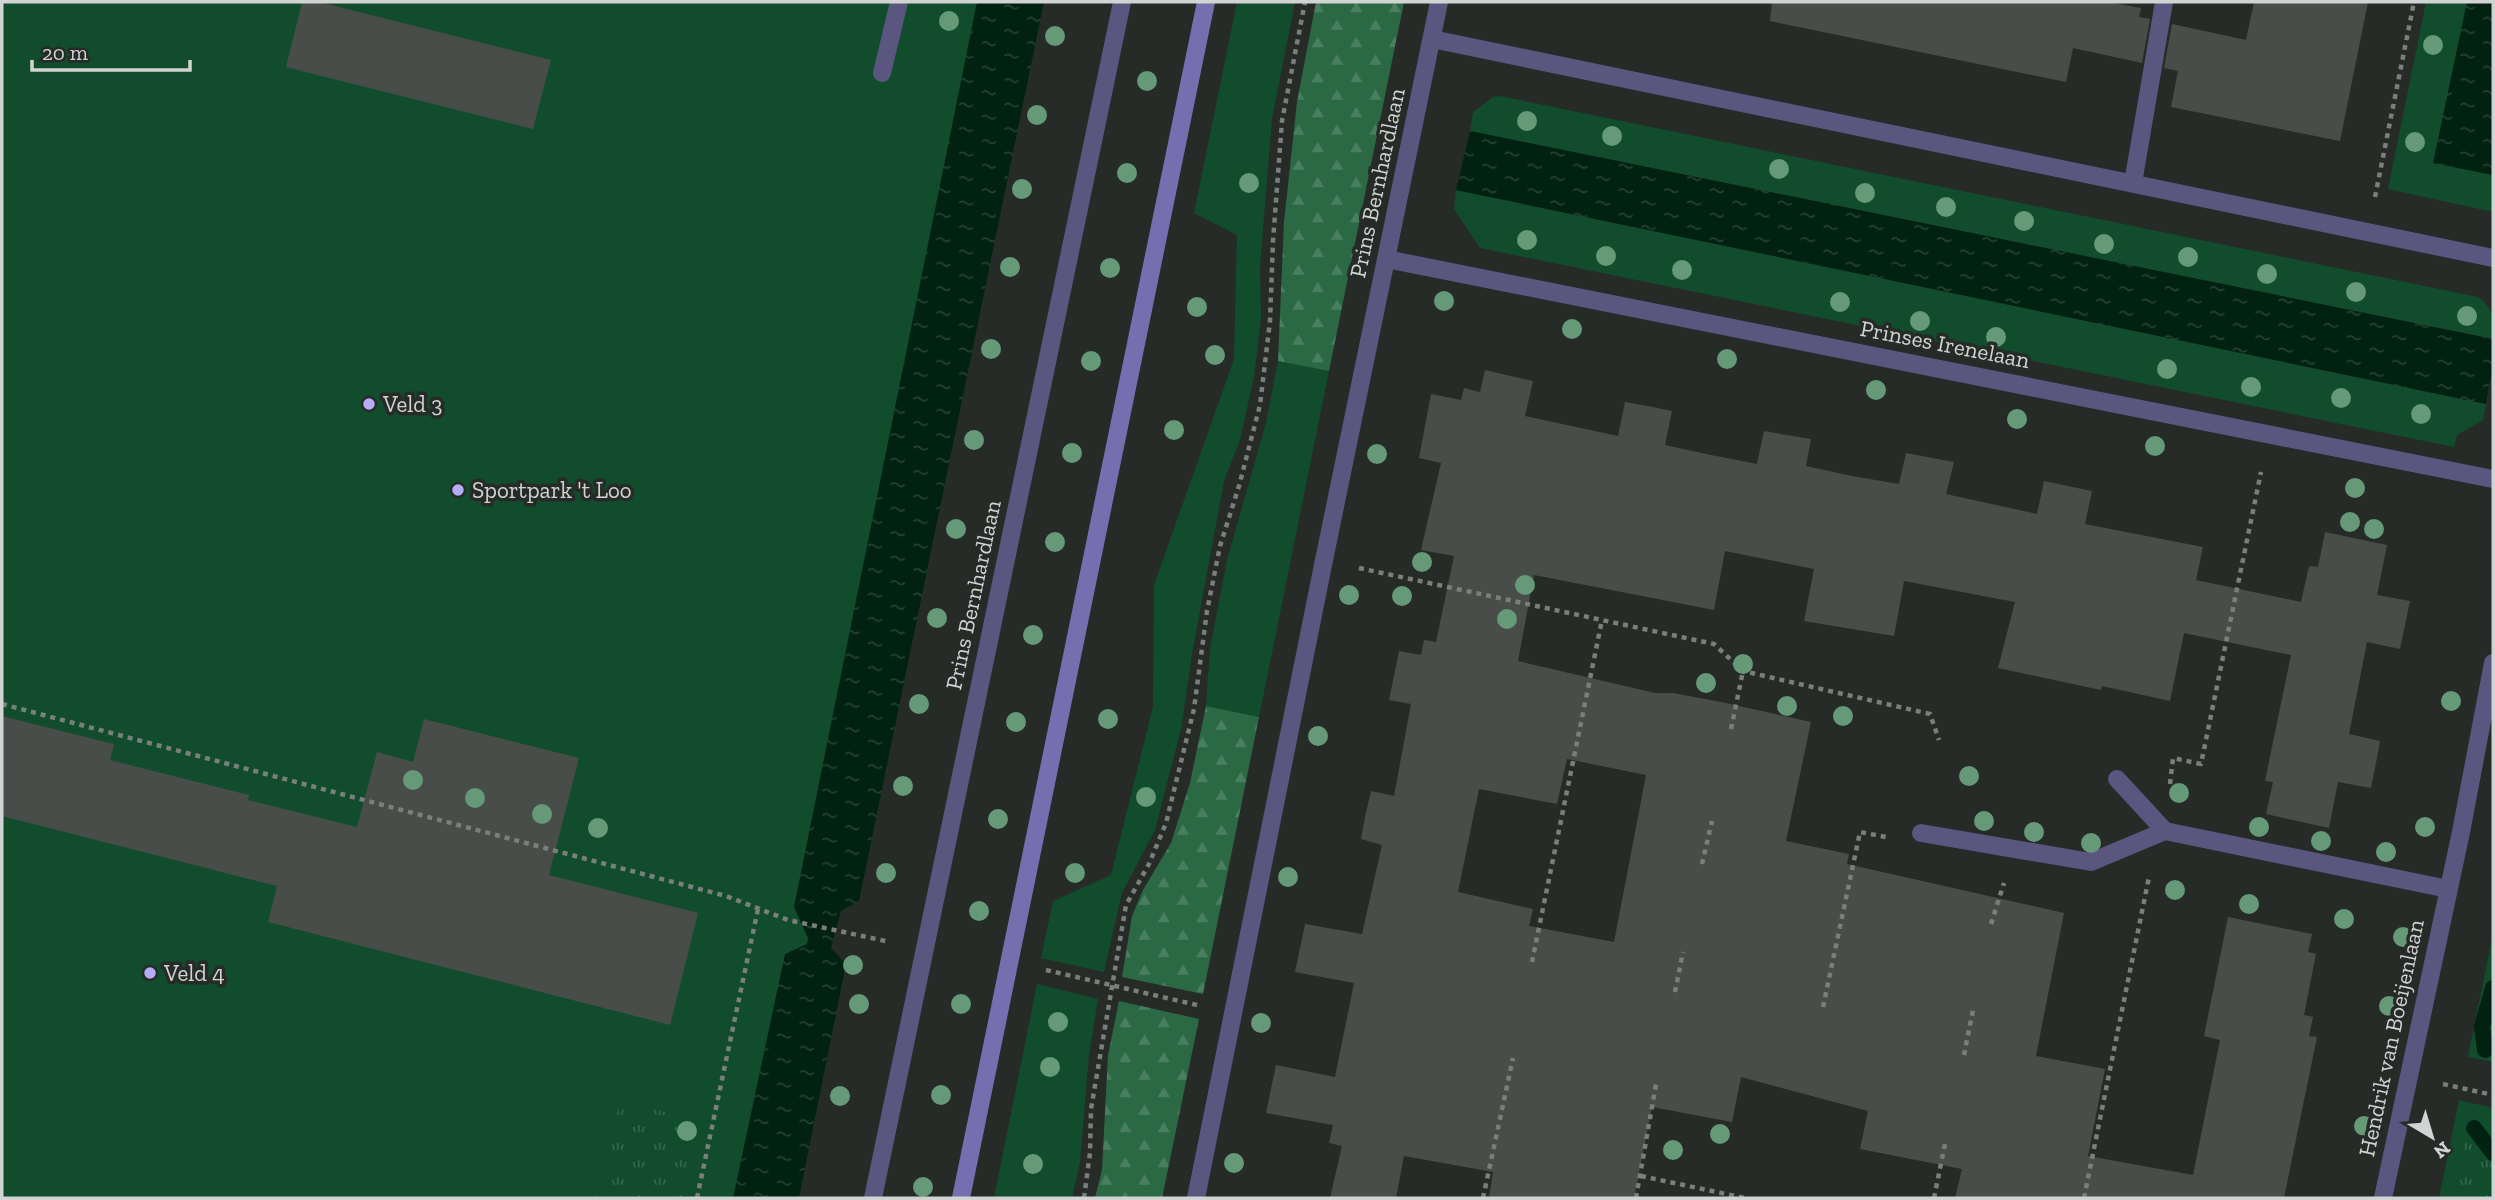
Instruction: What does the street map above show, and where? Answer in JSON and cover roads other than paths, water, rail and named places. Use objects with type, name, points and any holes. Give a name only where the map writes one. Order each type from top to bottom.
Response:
[{"type":"main road","points":[[961,1198],[1206,2]]},
{"type":"street","points":[[882,73],[899,2]]},
{"type":"street","name":"Prins Bernhardlaan","points":[[873,1198],[1122,2]]},
{"type":"street","name":"Prins Bernhardlaan","points":[[1196,1198],[1439,2]]},
{"type":"street","points":[[2133,183],[2164,2]]},
{"type":"street","points":[[1432,39],[2493,258]]},
{"type":"street","name":"Prinses Irenelaan","points":[[1387,260],[2493,478]]},
{"type":"street","name":"Hendrik van Boeijenlaan","points":[[2383,1198],[2493,663]]},
{"type":"street","points":[[2117,779],[2165,831]]},
{"type":"street","points":[[1921,833],[2091,862],[2165,831],[2448,889]]},
{"type":"water","points":[[977,2],[1044,2],[859,901],[841,911],[831,948],[846,964],[799,1198],[733,1198],[785,954],[807,944],[808,938],[794,907]]},
{"type":"water","points":[[2467,2],[2493,2],[2493,175],[2433,163]]},
{"type":"water","points":[[1470,131],[2493,339],[2493,365],[2486,404],[1456,190]]},
{"type":"waterway","points":[[2485,1050],[2482,1027],[2493,988]]},
{"type":"waterway","points":[[2474,1128],[2493,1153]]},
{"type":"place","name":"Veld 3","points":[[369,404]]},
{"type":"place","name":"Sportpark 't Loo","points":[[458,490]]},
{"type":"place","name":"Veld 4","points":[[150,973]]}]
